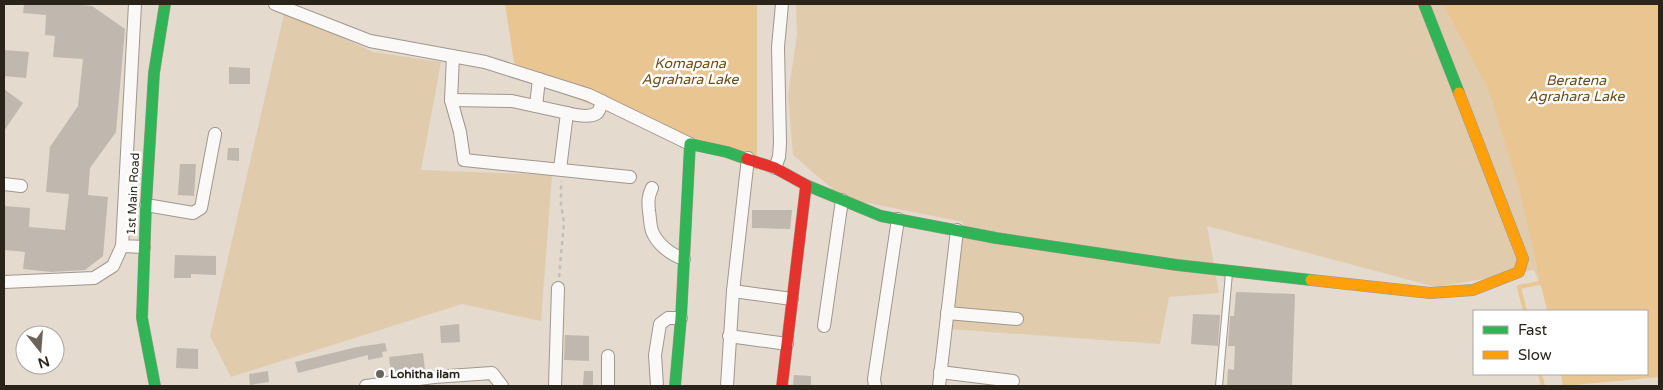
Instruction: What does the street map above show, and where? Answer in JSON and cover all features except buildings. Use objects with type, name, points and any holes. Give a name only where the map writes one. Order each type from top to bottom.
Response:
[{"type":"street","points":[[4,282],[94,278],[113,266],[122,246],[135,4]]},
{"type":"street","name":"1st Main Road","points":[[155,386],[142,318],[146,205],[154,73],[165,4]]},
{"type":"street","points":[[275,4],[370,41],[485,62],[589,95],[690,144],[748,158],[775,168],[806,185],[881,216],[996,238],[1229,271],[1430,293],[1473,290],[1519,272],[1523,259],[1424,4]]},
{"type":"street","points":[[775,168],[779,157],[780,143],[778,47],[782,4]]},
{"type":"street","points":[[452,56],[451,100],[460,132],[464,160],[630,177]]},
{"type":"street","points":[[536,106],[539,79]]},
{"type":"street","points":[[451,100],[512,100],[576,116],[594,114],[599,111],[602,101]]},
{"type":"street","points":[[560,170],[567,114]]},
{"type":"street","points":[[146,205],[193,214],[202,208],[215,134]]},
{"type":"street","points":[[675,386],[681,318],[690,144]]},
{"type":"street","points":[[727,386],[733,291],[748,158]]},
{"type":"street","points":[[4,184],[21,186]]},
{"type":"street","points":[[782,386],[806,185]]},
{"type":"street","points":[[652,188],[648,197],[651,230],[656,239],[666,249],[675,256],[684,259]]},
{"type":"street","points":[[824,326],[842,200]]},
{"type":"street","points":[[875,386],[874,380],[898,219]]},
{"type":"street","points":[[938,386],[957,230]]},
{"type":"street","points":[[122,246],[144,247]]},
{"type":"street","points":[[555,386],[558,288]]},
{"type":"street","points":[[733,291],[792,299]]},
{"type":"street","points":[[947,313],[1017,319]]},
{"type":"street","points":[[657,386],[655,355],[660,324],[668,318],[681,318]]},
{"type":"street","points":[[729,336],[787,344]]},
{"type":"street","points":[[608,356],[608,386]]},
{"type":"street","points":[[940,372],[1013,381]]},
{"type":"street","points":[[366,386],[434,377],[492,373],[502,386]]},
{"type":"lane","points":[[1219,386],[1229,271]]},
{"type":"path","points":[[558,288],[564,223],[561,204],[560,170]]},
{"type":"shaded area","points":[[796,4],[1659,4],[1647,310],[1551,310],[1534,270],[1436,287],[1207,226],[1219,293],[1169,297],[1160,344],[949,329],[963,222],[843,198],[793,155],[788,95],[797,35]]},
{"type":"shaded area","points":[[285,10],[373,52],[441,62],[421,170],[552,175],[541,321],[462,304],[231,377],[210,336]]},
{"type":"water","name":"Komapana Agrahara Lake","points":[[505,4],[757,4],[757,170],[516,75]]},
{"type":"water","name":"Beratena Agrahara Lake","points":[[1443,4],[1659,4],[1659,377],[1563,386],[1561,375],[1648,375],[1648,310],[1547,310],[1519,187],[1488,88]]},
{"type":"waterway","points":[[1525,310],[1519,287],[1544,282]]},
{"type":"waterway","points":[[1540,375],[1543,386]]},
{"type":"traffic: fast","points":[[155,386],[142,318],[146,205],[154,73],[165,4]]},
{"type":"traffic: fast","points":[[1424,4],[1459,93]]},
{"type":"traffic: fast","points":[[675,386],[681,318],[690,144],[727,152],[747,159]]},
{"type":"traffic: fast","points":[[806,185],[881,216],[996,238],[1177,265],[1311,280]]},
{"type":"traffic: slow","points":[[1311,280],[1430,293],[1473,290],[1519,272],[1523,259],[1459,93]]},
{"type":"traffic: jam","points":[[747,159],[775,168],[806,185],[782,386]]},
{"type":"place","name":"Lohitha ilam","points":[[380,374]]}]
